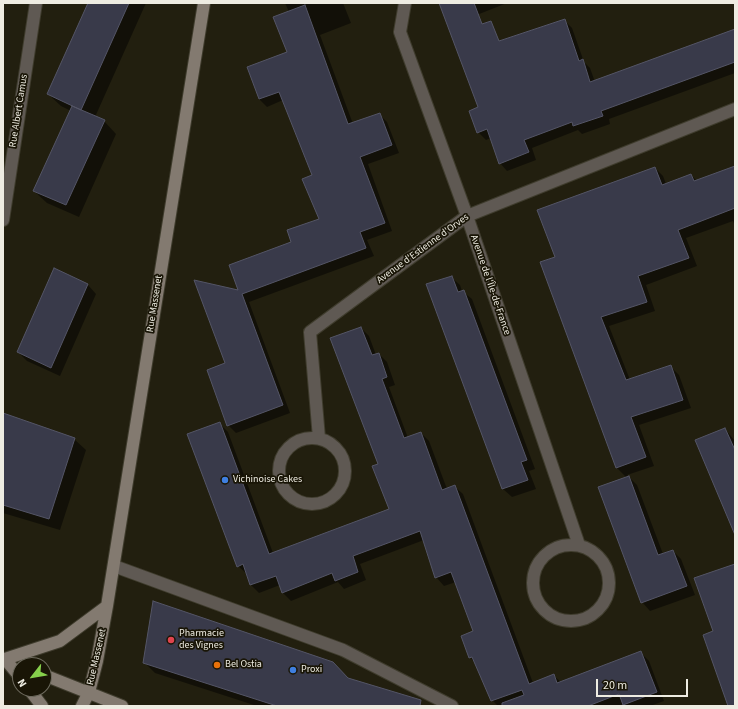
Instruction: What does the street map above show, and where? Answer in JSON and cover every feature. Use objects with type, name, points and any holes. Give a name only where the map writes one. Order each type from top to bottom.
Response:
[{"type":"main road","name":"Rue Massenet","points":[[82,706],[88,692],[97,661],[108,606],[204,3]]},
{"type":"main road","name":"Rue Massenet","points":[[4,659],[60,641],[108,606]]},
{"type":"main road","points":[[4,659],[12,668]]},
{"type":"main road","points":[[52,678],[122,706]]},
{"type":"main road","points":[[36,697],[42,706]]},
{"type":"street","name":"Rue Albert Camus","points":[[3,220],[36,3]]},
{"type":"street","name":"Avenue de l'Île-de-France","points":[[405,3],[400,32],[466,216],[579,545]]},
{"type":"street","name":"Avenue d'Estienne d'Orves","points":[[319,438],[310,332],[466,216],[735,108]]},
{"type":"street","points":[[319,438],[338,450],[344,460],[345,472],[343,483],[337,493],[328,500],[318,504],[306,504],[287,494],[281,485],[278,474],[279,464],[282,454],[289,446],[298,440],[319,438]]},
{"type":"street","points":[[566,544],[579,545],[590,549],[600,557],[607,568],[610,580],[609,593],[604,604],[595,613],[584,619],[572,622],[559,620],[543,609],[534,592],[533,579],[536,567],[543,556],[553,548],[566,544]]},
{"type":"street","points":[[114,566],[343,650],[452,706]]},
{"type":"building","points":[[88,3],[129,3],[81,110],[47,94]]},
{"type":"building","points":[[439,3],[474,3],[482,24],[491,21],[499,41],[565,19],[579,61],[583,59],[590,82],[735,29],[735,62],[601,111],[603,116],[573,126],[572,122],[524,140],[529,152],[499,164],[487,129],[477,133],[469,111],[478,107]]},
{"type":"building","points":[[305,5],[348,124],[380,113],[392,145],[360,157],[385,223],[360,232],[366,248],[242,294],[283,405],[227,426],[207,370],[225,363],[194,280],[238,290],[229,265],[291,242],[287,230],[319,219],[302,179],[312,175],[279,92],[259,99],[247,67],[287,52],[273,17]]},
{"type":"building","points":[[72,106],[105,120],[66,205],[33,191]]},
{"type":"building","points":[[735,166],[735,208],[678,230],[689,258],[638,276],[647,302],[601,317],[626,380],[671,365],[683,400],[631,417],[646,457],[616,468],[540,262],[555,257],[537,210],[655,167],[662,185],[691,174],[694,181]]},
{"type":"building","points":[[54,268],[88,284],[51,368],[17,352]]},
{"type":"building","points":[[452,276],[458,292],[464,290],[527,460],[521,462],[528,480],[502,489],[426,284]]},
{"type":"building","points":[[361,327],[372,355],[379,353],[387,377],[382,379],[404,438],[421,432],[442,490],[455,485],[529,684],[554,674],[557,683],[641,651],[657,692],[623,705],[619,694],[588,706],[502,706],[502,703],[524,695],[522,690],[491,701],[472,657],[469,658],[461,636],[473,631],[451,572],[435,578],[420,531],[353,556],[358,572],[335,581],[332,573],[282,593],[276,576],[250,585],[243,564],[237,567],[187,434],[220,422],[269,554],[389,509],[372,466],[378,464],[330,338]]},
{"type":"building","points":[[3,413],[75,438],[49,519],[3,505]]},
{"type":"building","points":[[725,428],[735,450],[735,535],[695,440]]},
{"type":"building","points":[[629,476],[658,555],[673,550],[687,586],[641,603],[598,487]]},
{"type":"building","points":[[735,564],[735,706],[728,706],[703,635],[713,631],[694,578]]},
{"type":"building","points":[[153,601],[333,662],[348,678],[421,700],[420,706],[277,706],[143,663]]},
{"type":"place","name":"Vichinoise Cakes","points":[[225,480]]},
{"type":"place","name":"Pharmacie des Vignes","points":[[171,640]]},
{"type":"place","name":"Bel Ostia","points":[[217,665]]},
{"type":"place","name":"Proxi","points":[[293,670]]}]
